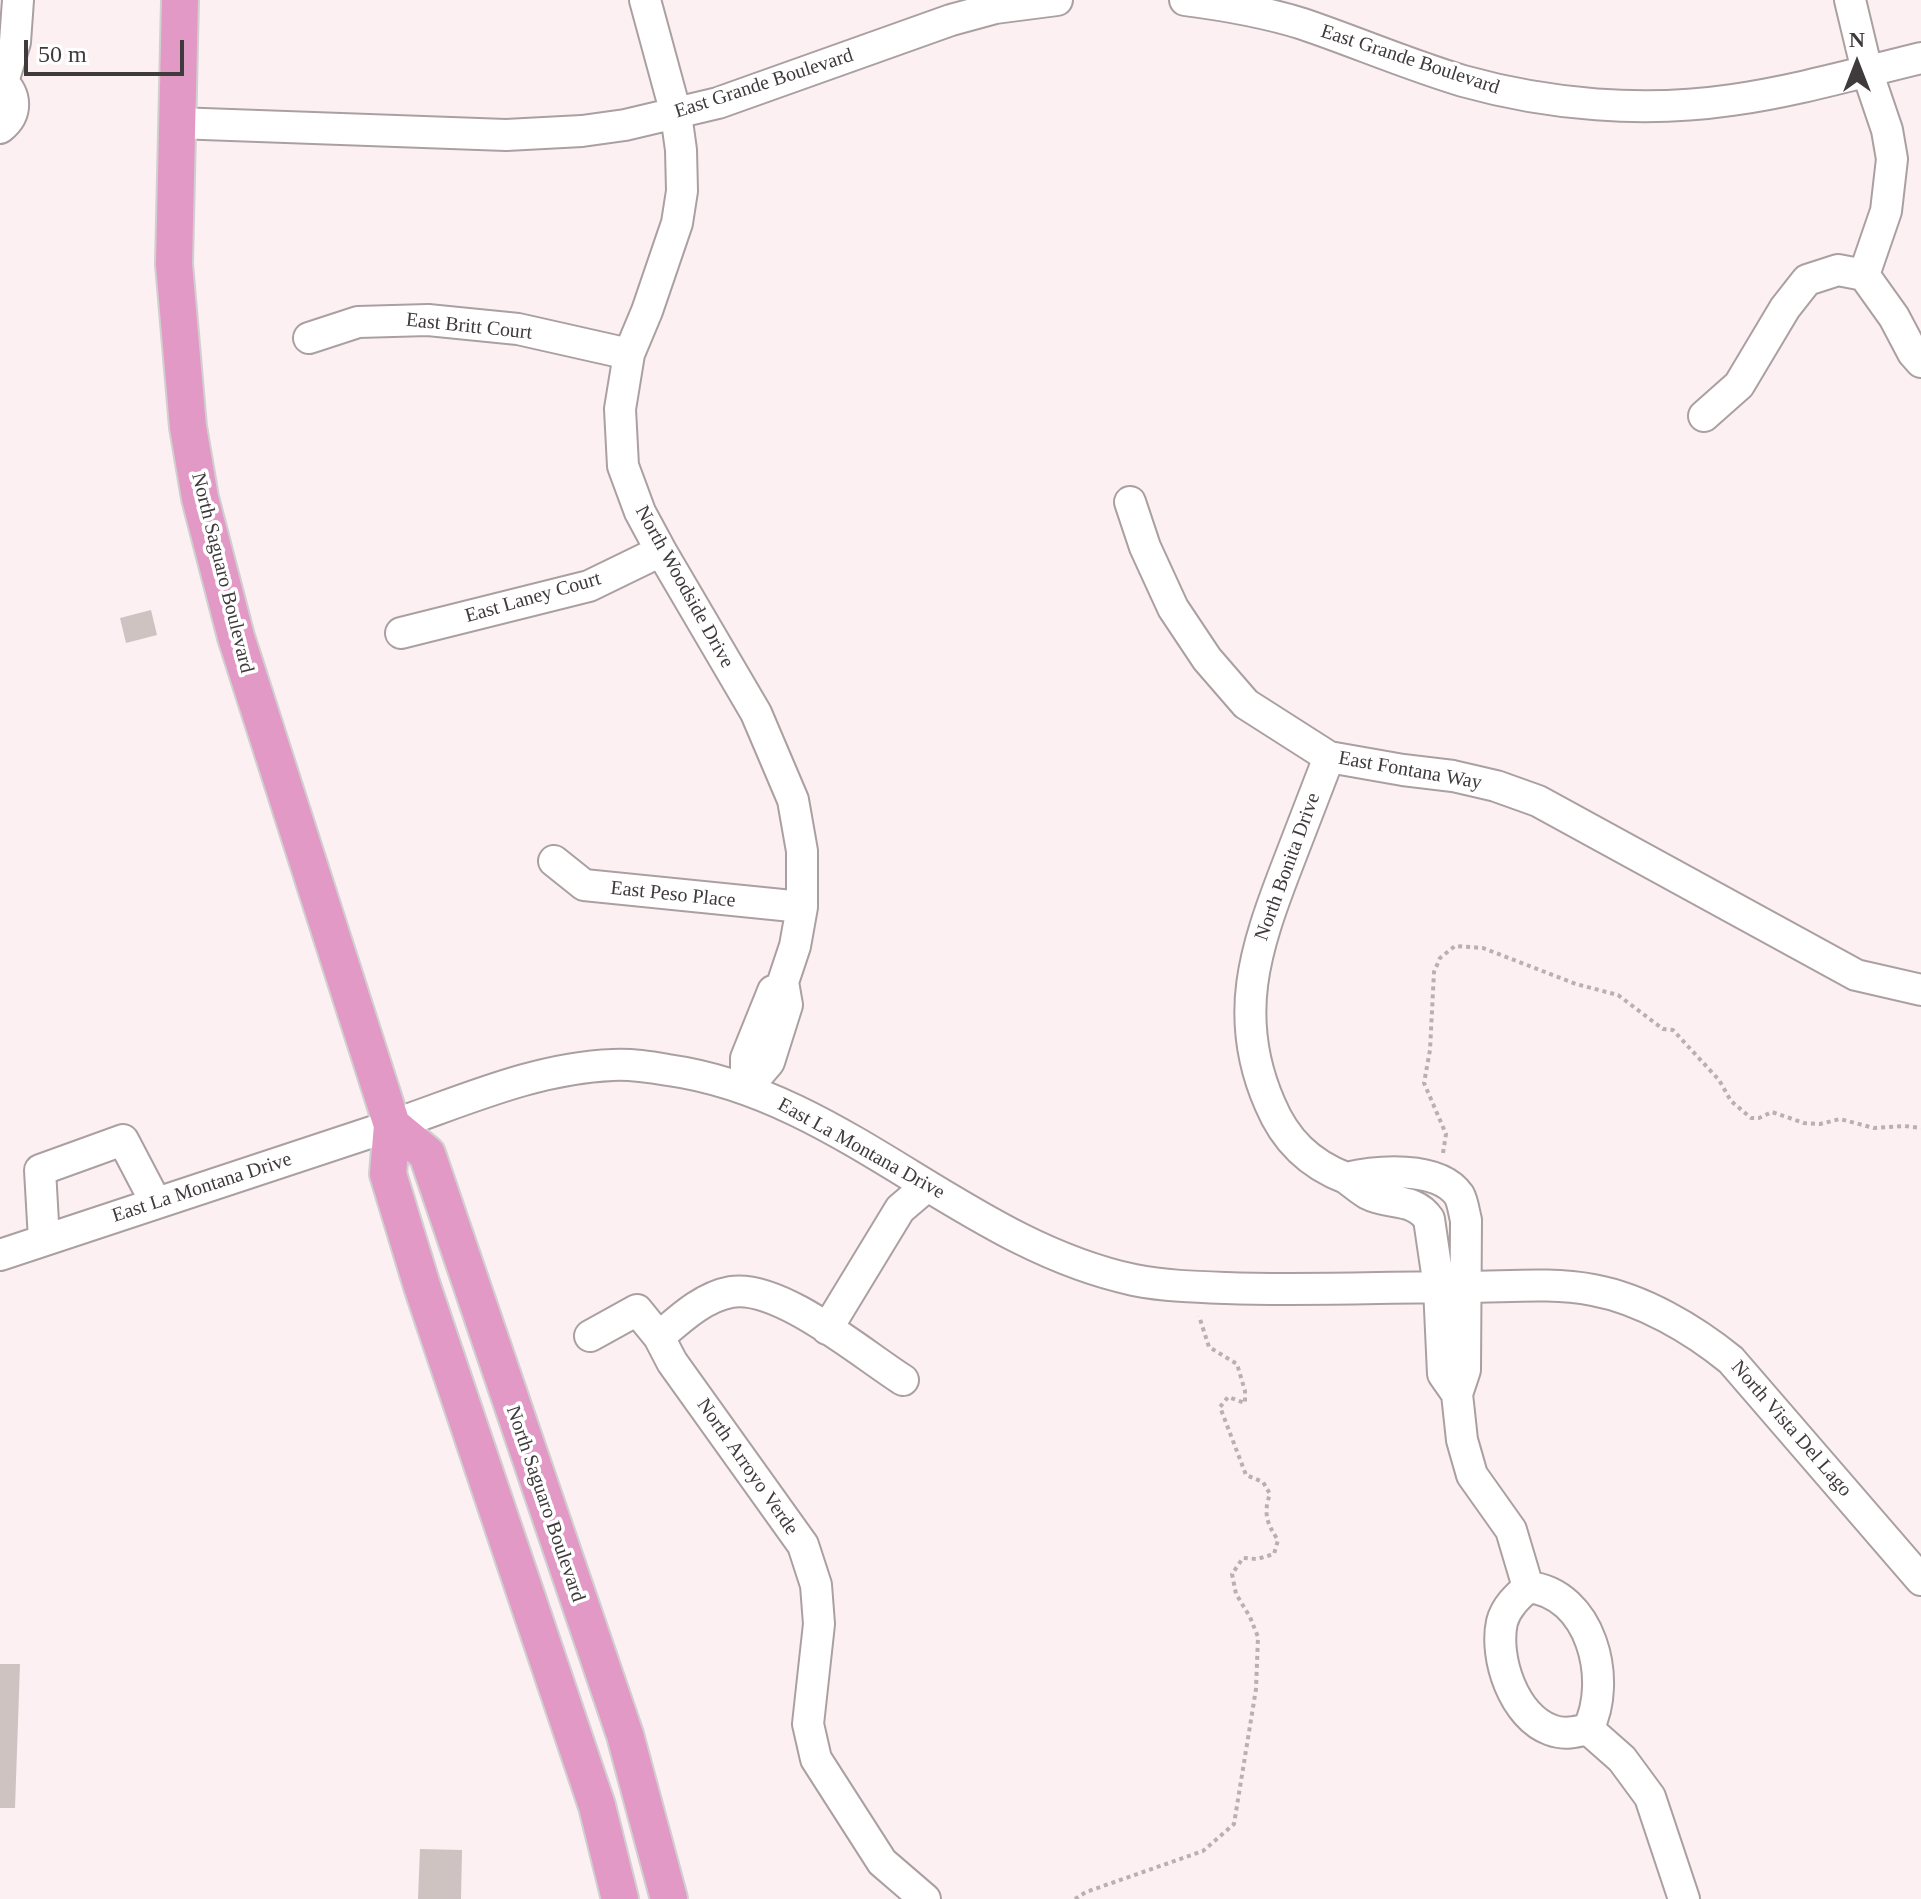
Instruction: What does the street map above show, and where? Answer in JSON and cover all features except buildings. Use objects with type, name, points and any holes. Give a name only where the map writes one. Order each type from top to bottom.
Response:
[{"type":"main road","name":"North Saguaro Boulevard","points":[[180,0],[174,264],[188,427],[200,498],[236,637],[392,1125],[388,1174],[444,1353],[597,1806],[620,1899]]},
{"type":"main road","name":"North Saguaro Boulevard","points":[[392,1125],[427,1154],[625,1735],[669,1899]]},
{"type":"street","points":[[0,128],[11,117],[13,108],[10,89],[2,81],[15,42],[18,0]]},
{"type":"street","name":"North Woodside Drive","points":[[645,0],[676,114],[682,191],[677,223],[629,354],[620,409],[623,466],[640,512],[756,713],[793,800],[802,851],[802,907],[795,946],[783,982],[787,1005],[769,1062],[746,1089]]},
{"type":"street","name":"East Grande Boulevard","points":[[176,123],[545,134],[625,125],[718,103],[951,20],[995,8],[1057,0]]},
{"type":"street","name":"East Grande Boulevard","points":[[1185,0],[1239,8],[1303,12],[1460,80],[1506,92],[1587,104],[1668,105],[1730,101],[1790,90],[1921,58]]},
{"type":"street","points":[[1850,0],[1867,71],[1887,130],[1892,159],[1886,211],[1864,275]]},
{"type":"street","points":[[1704,416],[1739,385],[1785,308],[1807,280],[1838,270],[1864,275],[1921,362]]},
{"type":"street","name":"East Britt Court","points":[[309,338],[358,322],[428,320],[518,329],[629,354]]},
{"type":"street","name":"East Fontana Way","points":[[1130,502],[1145,547],[1173,608],[1207,659],[1246,704],[1329,757],[1453,776],[1496,786],[1538,801],[1856,975],[1921,990]]},
{"type":"street","name":"East Laney Court","points":[[401,633],[589,586],[661,551]]},
{"type":"street","name":"North Bonita Drive","points":[[1329,757],[1261,933],[1252,980],[1250,1028],[1258,1077],[1280,1128],[1307,1157],[1370,1195],[1412,1204],[1423,1210]]},
{"type":"street","name":"East Peso Place","points":[[554,861],[584,885],[802,907]]},
{"type":"street","name":"East La Montana Drive","points":[[0,1255],[392,1125],[488,1090],[544,1075],[615,1065],[695,1074],[791,1107],[991,1223],[1058,1256],[1136,1280],[1281,1290],[1451,1287]]},
{"type":"street","points":[[44,1240],[40,1170],[123,1140],[156,1203]]},
{"type":"street","points":[[1346,1178],[1376,1171],[1438,1180],[1459,1196],[1466,1220],[1451,1287],[1443,1374],[1457,1394],[1462,1440],[1472,1475],[1511,1530],[1528,1587]]},
{"type":"street","points":[[1438,1180],[1423,1210],[1429,1219],[1451,1287]]},
{"type":"street","points":[[834,1333],[900,1209],[927,1186]]},
{"type":"street","name":"North Vista Del Lago","points":[[1451,1287],[1533,1285],[1596,1290],[1662,1315],[1714,1346],[1731,1360],[1921,1580]]},
{"type":"street","points":[[659,1337],[709,1300],[733,1292],[759,1294],[807,1315],[903,1380]]},
{"type":"street","name":"North Arroyo Verde","points":[[590,1336],[637,1310],[803,1545],[816,1585],[819,1624],[808,1724],[816,1759],[882,1862],[925,1899]]},
{"type":"street","points":[[1528,1587],[1512,1602],[1501,1632],[1504,1663],[1513,1693],[1527,1713],[1545,1728],[1571,1733],[1588,1729]]},
{"type":"street","points":[[1528,1587],[1550,1594],[1569,1608],[1582,1623],[1593,1648],[1600,1689],[1588,1729]]},
{"type":"street","points":[[1588,1729],[1622,1759],[1642,1783],[1656,1812],[1684,1899]]},
{"type":"path","points":[[1438,1180],[1446,1134],[1424,1083],[1430,1050],[1434,972],[1440,958],[1455,946],[1483,948],[1576,984],[1618,995],[1663,1029],[1673,1030],[1719,1080],[1731,1101],[1751,1118],[1772,1112],[1804,1123],[1820,1124],[1840,1119],[1874,1128],[1921,1128]]},
{"type":"path","points":[[1075,1899],[1086,1892],[1203,1851],[1234,1824],[1256,1689],[1258,1637],[1236,1594],[1232,1574],[1243,1558],[1257,1559],[1274,1554],[1278,1540],[1269,1527],[1264,1509],[1270,1494],[1263,1482],[1246,1475],[1220,1407],[1228,1397],[1245,1403],[1245,1391],[1237,1364],[1209,1347],[1199,1316]]}]
